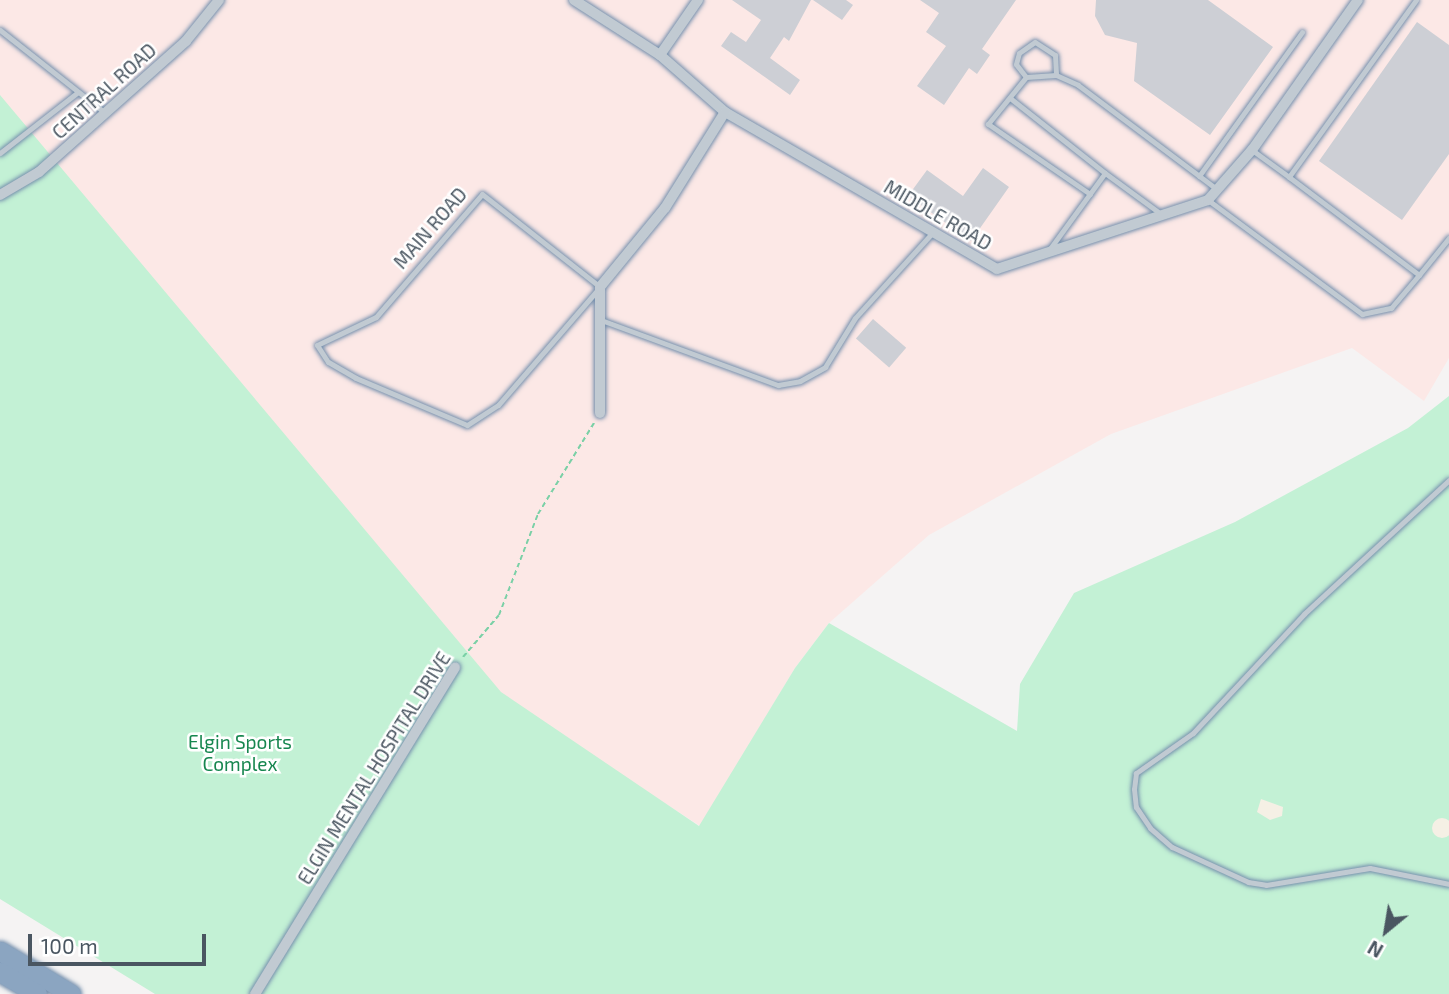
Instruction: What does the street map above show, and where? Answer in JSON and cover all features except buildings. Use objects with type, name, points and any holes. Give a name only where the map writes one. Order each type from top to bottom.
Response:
[{"type":"highway","points":[[0,951],[71,994]]},
{"type":"highway","points":[[0,972],[37,994]]},
{"type":"street","name":"CENTRAL ROAD","points":[[0,195],[39,172],[186,41],[219,0]]},
{"type":"street","name":"MIDDLE ROAD","points":[[574,0],[660,55],[725,112],[997,269],[1049,250],[1166,217],[1208,200],[1219,191],[1252,150],[1358,0]]},
{"type":"street","points":[[660,55],[698,0]]},
{"type":"street","points":[[600,413],[600,287],[665,208],[725,112]]},
{"type":"street","name":"ELGIN MENTAL HOSPITAL DRIVE","points":[[254,994],[455,667]]},
{"type":"lane","points":[[1289,177],[1416,0]]},
{"type":"lane","points":[[0,30],[105,113]]},
{"type":"lane","points":[[1199,176],[1303,32]]},
{"type":"lane","points":[[1027,77],[1016,64],[1019,53],[1035,42],[1055,55],[1056,75]]},
{"type":"lane","points":[[1090,194],[988,124],[1027,77],[1056,75],[1219,191]]},
{"type":"lane","points":[[0,153],[78,92]]},
{"type":"lane","points":[[1010,98],[1166,217]]},
{"type":"lane","points":[[1252,150],[1419,275]]},
{"type":"lane","points":[[1049,250],[1105,173]]},
{"type":"lane","name":"MAIN ROAD","points":[[482,194],[600,287],[498,405],[467,425],[356,378],[328,362],[317,345],[376,317],[482,194]]},
{"type":"lane","points":[[1208,200],[1362,314],[1391,308],[1449,238]]},
{"type":"lane","points":[[600,319],[778,385],[800,381],[825,367],[855,318],[933,232]]},
{"type":"lane","points":[[1449,480],[1304,614],[1193,733],[1136,774],[1134,789],[1136,807],[1150,828],[1172,847],[1248,882],[1266,886],[1370,868],[1449,884]]},
{"type":"path","name":"ELGIN MENTAL HOSPITAL DRIVE","points":[[455,667],[499,615],[538,514],[600,413]]},
{"type":"shaded area","points":[[0,0],[1449,0],[1449,358],[1424,401],[1352,348],[1111,434],[929,535],[829,623],[795,668],[700,826],[455,667],[0,103]]},
{"type":"green space","name":"Elgin Sports Complex","points":[[0,95],[501,692],[699,826],[795,668],[829,623],[1017,731],[1020,684],[1074,593],[1235,522],[1408,428],[1449,396],[1449,994],[155,994],[0,899]]},
{"type":"sand","points":[[1261,799],[1283,807],[1282,816],[1270,820],[1257,812]]},
{"type":"sand","points":[[1442,818],[1449,821],[1452,828],[1449,835],[1442,838],[1435,835],[1432,828],[1435,821]]}]
